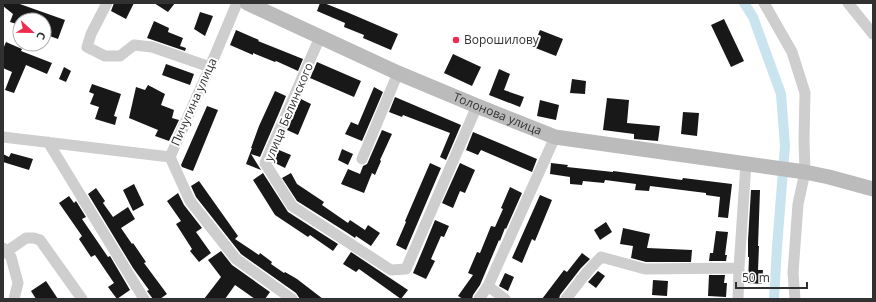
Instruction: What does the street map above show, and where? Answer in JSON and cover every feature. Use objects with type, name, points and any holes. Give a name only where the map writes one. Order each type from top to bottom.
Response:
[{"type":"main road","name":"Толонова улица","points":[[247,3],[398,74],[555,137],[765,166],[829,177],[873,189]]},
{"type":"street","points":[[107,3],[91,34],[87,47],[105,56],[120,56],[134,45],[152,47],[210,67]]},
{"type":"street","name":"Пичугина улица","points":[[3,137],[170,157],[237,3]]},
{"type":"street","points":[[764,3],[792,52],[805,93],[804,141],[793,272],[795,299]]},
{"type":"street","points":[[848,3],[873,34]]},
{"type":"street","name":"улица Белинского","points":[[320,38],[265,164],[292,206],[391,270],[406,269],[477,106]]},
{"type":"street","points":[[362,159],[398,74]]},
{"type":"street","points":[[479,299],[488,286],[555,137]]},
{"type":"street","points":[[48,142],[144,299]]},
{"type":"street","points":[[170,157],[190,201],[236,259],[292,299]]},
{"type":"street","points":[[738,299],[746,163]]},
{"type":"street","points":[[14,299],[18,283],[11,257],[5,250],[26,238],[40,240],[82,299]]},
{"type":"street","points":[[566,299],[601,257],[645,269],[739,268]]},
{"type":"street","points":[[488,286],[505,299]]},
{"type":"building","points":[[3,3],[17,3],[42,12],[12,13],[3,6]]},
{"type":"building","points":[[114,3],[134,3],[126,19],[111,11]]},
{"type":"building","points":[[154,3],[175,3],[168,12]]},
{"type":"building","points":[[320,3],[324,3],[398,34],[391,50],[363,38],[364,35],[344,27],[345,23],[317,11]]},
{"type":"building","points":[[200,12],[213,16],[205,36],[194,29]]},
{"type":"building","points":[[52,15],[65,20],[58,39],[52,37]]},
{"type":"building","points":[[724,19],[744,61],[731,67],[711,25]]},
{"type":"building","points":[[154,21],[169,28],[168,32],[183,38],[180,46],[186,48],[185,51],[147,38]]},
{"type":"building","points":[[236,30],[259,40],[258,41],[303,59],[298,71],[276,61],[275,62],[253,53],[253,55],[230,45]]},
{"type":"building","points":[[540,30],[563,39],[556,56],[533,47]]},
{"type":"building","points":[[6,42],[12,45],[12,52],[24,52],[52,63],[47,74],[26,65],[14,93],[5,90],[12,72],[3,68],[3,49]]},
{"type":"building","points":[[453,54],[481,67],[472,86],[444,73]]},
{"type":"building","points":[[317,62],[361,81],[354,97],[310,78]]},
{"type":"building","points":[[166,64],[194,74],[190,85],[162,75]]},
{"type":"building","points":[[64,67],[71,71],[66,82],[59,79]]},
{"type":"building","points":[[499,69],[510,74],[504,90],[524,97],[520,107],[489,95]]},
{"type":"building","points":[[572,79],[586,81],[585,94],[570,93]]},
{"type":"building","points":[[92,84],[121,94],[114,116],[117,117],[115,125],[95,119],[99,107],[90,104],[94,94],[89,92]]},
{"type":"building","points":[[148,85],[165,94],[161,105],[174,110],[172,118],[179,120],[169,141],[155,136],[158,130],[129,118],[136,87],[145,90]]},
{"type":"building","points":[[374,87],[383,92],[362,141],[345,134],[351,122],[358,125]]},
{"type":"building","points":[[275,91],[286,96],[260,157],[251,154],[261,170],[246,164],[259,126]]},
{"type":"building","points":[[395,97],[461,125],[446,160],[440,157],[450,133],[403,115],[402,117],[389,112]]},
{"type":"building","points":[[607,98],[629,100],[627,123],[660,126],[658,141],[634,139],[634,134],[603,130]]},
{"type":"building","points":[[301,99],[311,104],[298,135],[287,130]]},
{"type":"building","points":[[540,100],[559,105],[556,120],[537,116]]},
{"type":"building","points":[[207,106],[218,110],[193,171],[182,167],[181,165]]},
{"type":"building","points":[[683,112],[699,113],[697,136],[681,134]]},
{"type":"building","points":[[382,130],[392,134],[375,175],[372,173],[364,193],[341,184],[348,169],[360,174],[363,166],[368,162]]},
{"type":"building","points":[[473,132],[537,159],[532,172],[481,150],[478,155],[466,150]]},
{"type":"building","points":[[342,149],[353,154],[348,165],[338,160]]},
{"type":"building","points":[[279,150],[291,155],[285,168],[273,162]]},
{"type":"building","points":[[11,153],[33,159],[29,170],[3,162],[3,154],[9,157]]},
{"type":"building","points":[[430,163],[441,168],[406,250],[396,245]]},
{"type":"building","points":[[460,163],[475,170],[465,193],[460,191],[453,208],[442,203]]},
{"type":"building","points":[[551,163],[568,165],[567,167],[732,184],[728,218],[718,217],[720,197],[706,195],[706,193],[650,186],[649,191],[635,190],[636,184],[605,180],[604,183],[583,181],[582,185],[570,184],[570,177],[550,174]]},
{"type":"building","points":[[263,173],[288,212],[338,244],[333,251],[310,235],[308,237],[275,215],[253,180]]},
{"type":"building","points":[[291,173],[297,184],[324,202],[322,205],[348,223],[350,220],[365,230],[368,225],[380,233],[371,246],[356,236],[355,238],[297,201],[282,178]]},
{"type":"building","points":[[199,181],[238,236],[235,239],[259,255],[260,253],[272,262],[271,264],[284,273],[285,272],[297,279],[323,299],[300,299],[296,293],[241,254],[196,197],[191,186]]},
{"type":"building","points":[[134,184],[144,205],[133,211],[123,190]]},
{"type":"building","points":[[510,187],[522,193],[506,229],[505,228],[500,241],[499,240],[480,285],[472,299],[463,299],[458,296],[473,275],[468,273],[477,252],[480,253],[491,226],[495,227]]},
{"type":"building","points":[[96,188],[105,201],[103,203],[113,217],[128,207],[135,219],[121,228],[132,244],[133,243],[146,262],[144,263],[167,294],[160,299],[153,299],[147,291],[149,290],[133,268],[88,194]]},
{"type":"building","points":[[751,190],[760,190],[758,270],[763,270],[762,284],[748,283],[748,240]]},
{"type":"building","points":[[178,193],[184,205],[202,228],[196,232],[211,253],[199,262],[190,251],[192,249],[176,224],[181,221],[167,201]]},
{"type":"building","points":[[540,195],[552,200],[535,241],[532,239],[522,263],[512,258]]},
{"type":"building","points":[[69,196],[74,203],[76,201],[86,217],[82,219],[108,257],[110,256],[130,290],[117,299],[108,287],[114,283],[95,255],[91,257],[79,239],[82,236],[59,203]]},
{"type":"building","points":[[435,220],[449,226],[444,237],[441,236],[431,259],[435,261],[426,279],[413,273]]},
{"type":"building","points":[[606,222],[612,232],[600,240],[594,230]]},
{"type":"building","points":[[623,228],[650,234],[647,248],[692,250],[691,262],[646,262],[631,258],[633,246],[620,244]]},
{"type":"building","points":[[716,231],[728,232],[725,255],[727,255],[726,261],[709,261],[710,253],[713,253]]},
{"type":"building","points":[[221,251],[232,265],[270,292],[265,299],[255,299],[235,285],[225,299],[204,299],[221,277],[208,260]]},
{"type":"building","points":[[351,252],[408,290],[401,299],[359,269],[356,272],[343,264]]},
{"type":"building","points":[[582,253],[590,259],[560,295],[559,299],[542,299],[564,270],[567,272]]},
{"type":"building","points":[[598,271],[605,276],[596,288],[588,282]]},
{"type":"building","points":[[505,273],[514,277],[508,291],[499,286]]},
{"type":"building","points":[[709,275],[725,275],[724,283],[727,283],[726,297],[708,296]]},
{"type":"building","points":[[653,280],[668,281],[667,296],[652,295]]},
{"type":"building","points":[[46,281],[58,299],[36,299],[31,291]]},
{"type":"waterway","points":[[744,3],[753,17],[781,94],[785,146],[774,299]]},
{"type":"place","name":"Ворошилову","points":[[456,40]]}]
